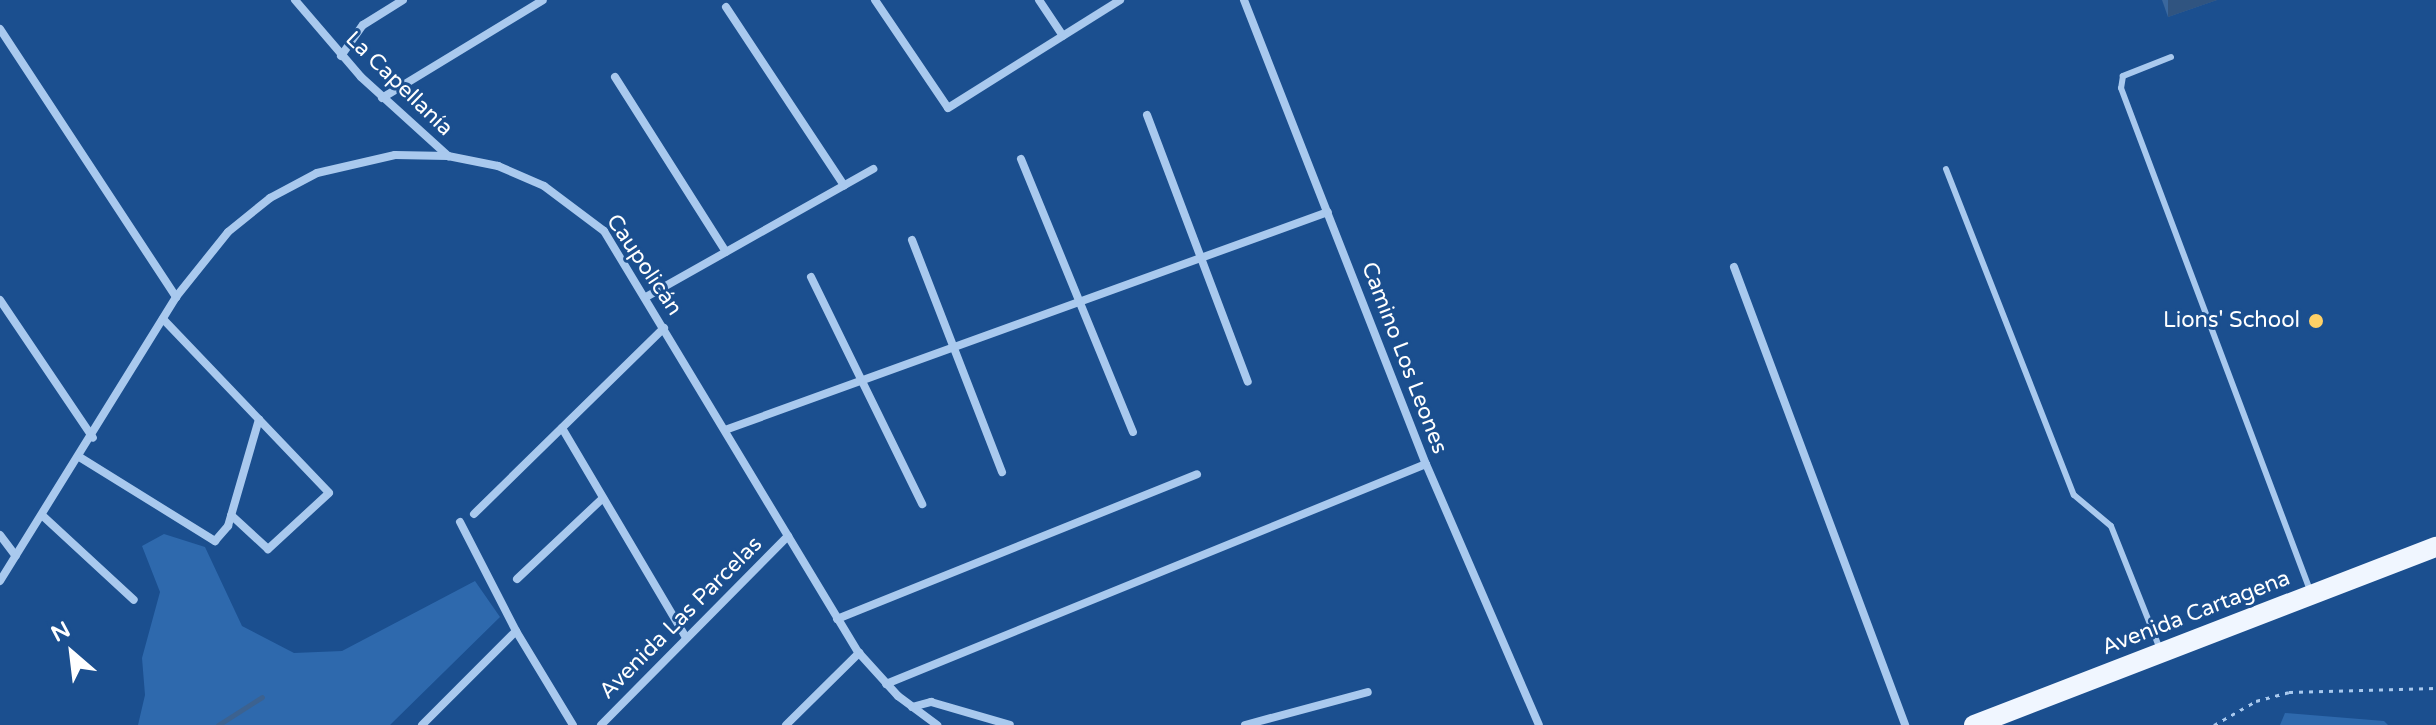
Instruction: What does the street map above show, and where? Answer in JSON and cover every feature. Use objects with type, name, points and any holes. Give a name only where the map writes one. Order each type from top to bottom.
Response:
[{"type":"main road","name":"Avenida Cartagena","points":[[1974,725],[2436,547]]},
{"type":"street","name":"La Capellanía","points":[[295,0],[341,56],[382,98],[448,156]]},
{"type":"street","points":[[341,56],[363,25],[403,0]]},
{"type":"street","points":[[382,98],[543,0]]},
{"type":"street","points":[[875,0],[948,108],[1120,0]]},
{"type":"street","points":[[1039,0],[1063,36]]},
{"type":"street","name":"Camino Los Leones","points":[[1244,0],[1426,464],[1539,725]]},
{"type":"street","points":[[726,7],[844,185]]},
{"type":"street","points":[[0,29],[176,297]]},
{"type":"street","points":[[615,77],[726,252]]},
{"type":"street","points":[[1147,115],[1248,382]]},
{"type":"street","name":"Caupolicán","points":[[0,581],[81,458],[176,297],[228,232],[293,184],[369,158],[448,156],[498,166],[565,199],[604,231],[859,653],[886,684],[937,725]]},
{"type":"street","points":[[1021,159],[1133,432]]},
{"type":"street","points":[[646,297],[873,169]]},
{"type":"street","points":[[725,430],[1328,212]]},
{"type":"street","points":[[912,240],[1002,472]]},
{"type":"street","points":[[1734,267],[1905,725]]},
{"type":"street","points":[[811,277],[922,504]]},
{"type":"street","points":[[0,300],[93,438]]},
{"type":"street","points":[[163,319],[329,493],[268,549],[231,515]]},
{"type":"street","points":[[474,514],[664,328]]},
{"type":"street","points":[[81,458],[202,536],[220,538],[231,515],[259,419]]},
{"type":"street","points":[[562,428],[686,638]]},
{"type":"street","points":[[886,684],[1426,464]]},
{"type":"street","points":[[837,619],[1197,474]]},
{"type":"street","points":[[517,579],[603,498]]},
{"type":"street","points":[[44,517],[134,600]]},
{"type":"street","points":[[460,522],[516,631],[573,725]]},
{"type":"street","points":[[0,535],[16,556]]},
{"type":"street","name":"Avenida Las Parcelas","points":[[601,725],[788,536]]},
{"type":"street","points":[[422,725],[516,631]]},
{"type":"street","points":[[786,725],[859,653]]},
{"type":"street","points":[[1245,725],[1368,692]]},
{"type":"street","points":[[912,707],[931,702],[1010,725]]},
{"type":"lane","points":[[2171,57],[2123,76],[2121,88],[2311,595]]},
{"type":"lane","points":[[1946,169],[2074,495],[2111,526],[2161,652]]},
{"type":"path","points":[[2214,725],[2256,701],[2289,692],[2436,688]]},
{"type":"shaded area","points":[[164,534],[205,547],[242,626],[294,653],[342,651],[475,581],[500,617],[390,725],[138,725],[145,695],[142,658],[160,592],[142,546]]},
{"type":"shaded area","points":[[2285,713],[2384,721],[2388,725],[2280,725]]},
{"type":"waterway","points":[[218,725],[262,697]]},
{"type":"place","name":"Lions' School","points":[[2316,321]]}]
